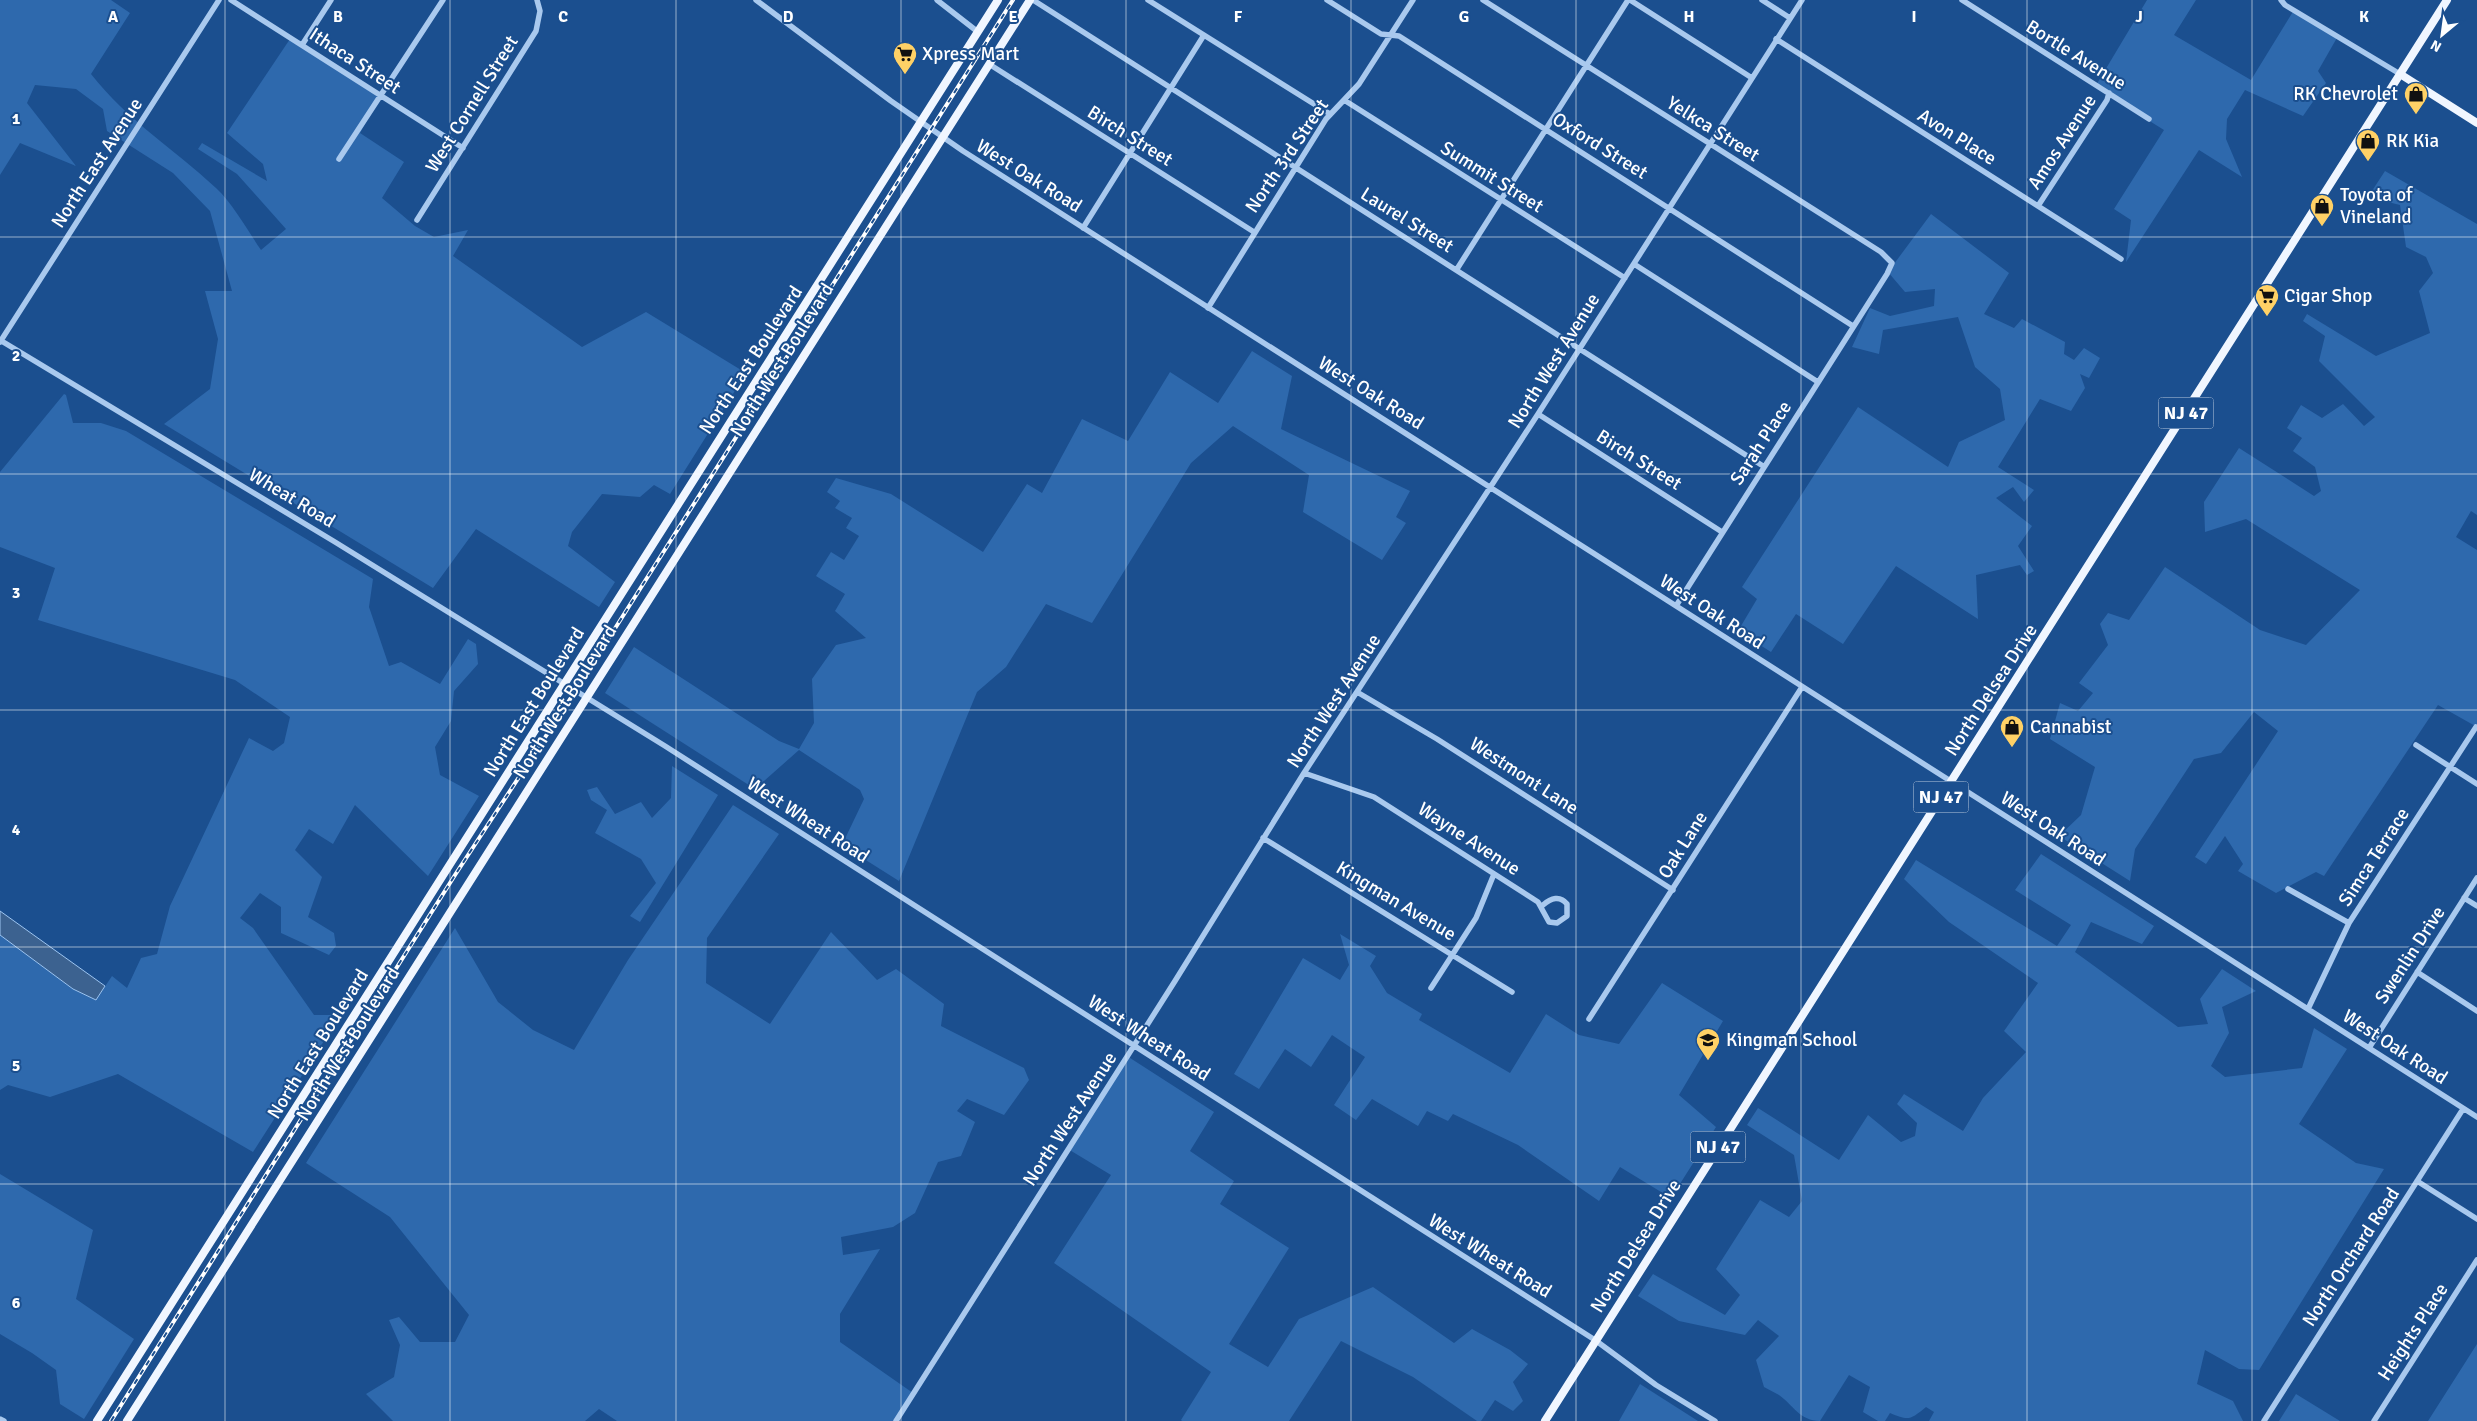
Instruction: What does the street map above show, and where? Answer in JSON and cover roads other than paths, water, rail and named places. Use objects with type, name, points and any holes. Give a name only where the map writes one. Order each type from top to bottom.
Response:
[{"type":"main road","name":"North East Boulevard","points":[[97,1421],[998,0]]},
{"type":"main road","name":"North West Boulevard","points":[[127,1421],[989,64],[1032,0]]},
{"type":"main road","name":"North Delsea Drive","points":[[1545,1421],[2447,0]]},
{"type":"main road","points":[[2400,74],[2477,123]]},
{"type":"street","name":"North East Avenue","points":[[0,341],[218,0]]},
{"type":"street","name":"Ithaca Street","points":[[231,0],[462,148]]},
{"type":"street","points":[[302,45],[331,0]]},
{"type":"street","points":[[339,159],[382,96],[443,0]]},
{"type":"street","name":"West Cornell Street","points":[[417,220],[536,31],[540,11],[537,0]]},
{"type":"street","name":"West Oak Road","points":[[756,0],[942,138],[2477,1117]]},
{"type":"street","points":[[937,0],[978,32]]},
{"type":"street","name":"Laurel Street","points":[[1032,0],[1457,269],[1763,466]]},
{"type":"street","points":[[1148,0],[1330,114]]},
{"type":"street","name":"Oxford Street","points":[[1327,0],[1381,34],[1398,36],[1853,326]]},
{"type":"street","name":"North 3rd Street","points":[[1208,308],[1254,232],[1330,114],[1359,84],[1413,0]]},
{"type":"street","name":"Yelkca Street","points":[[1483,0],[1887,257],[1892,263],[1890,270],[1872,297]]},
{"type":"street","points":[[1457,269],[1629,0],[1752,78]]},
{"type":"street","points":[[1762,0],[1790,18]]},
{"type":"street","name":"North West Avenue","points":[[896,1421],[1134,1046],[1304,773],[1491,488],[1802,0]]},
{"type":"street","name":"Bortle Avenue","points":[[1962,0],[2149,118]]},
{"type":"street","points":[[2281,0],[2285,5],[2400,74]]},
{"type":"street","points":[[1083,228],[1204,35]]},
{"type":"street","name":"Avon Place","points":[[1776,39],[2121,259]]},
{"type":"street","name":"Birch Street","points":[[989,64],[1254,232]]},
{"type":"street","name":"Amos Avenue","points":[[2038,206],[2107,100],[2109,93]]},
{"type":"street","name":"Summit Street","points":[[1344,100],[1625,278]]},
{"type":"street","points":[[1634,264],[1818,382]]},
{"type":"street","name":"Sarah Place","points":[[1676,606],[1763,466],[1872,297]]},
{"type":"street","name":"Wheat Road","points":[[0,341],[566,684]]},
{"type":"street","name":"Birch Street","points":[[1538,414],[1722,532]]},
{"type":"street","name":"West Wheat Road","points":[[566,684],[1595,1340],[1656,1385],[1715,1421]]},
{"type":"street","name":"Oak Lane","points":[[1589,1019],[1802,687]]},
{"type":"street","name":"Westmont Lane","points":[[1357,692],[1438,739],[1673,890]]},
{"type":"street","name":"Simca Terrace","points":[[2308,1009],[2349,923],[2476,727]]},
{"type":"street","points":[[2416,745],[2477,784]]},
{"type":"street","name":"Wayne Avenue","points":[[1304,773],[1374,796],[1538,902],[1549,922],[1557,923],[1567,916],[1567,904],[1561,899],[1554,898],[1543,905]]},
{"type":"street","name":"Kingman Avenue","points":[[1263,838],[1452,953],[1512,992]]},
{"type":"street","points":[[1431,988],[1480,910],[1494,874]]},
{"type":"street","name":"Swenlin Drive","points":[[2369,1048],[2477,878]]},
{"type":"street","points":[[2288,889],[2349,923]]},
{"type":"street","points":[[2464,898],[2477,906]]},
{"type":"street","points":[[2417,972],[2477,1011]]},
{"type":"street","name":"North Orchard Road","points":[[2264,1421],[2463,1109]]},
{"type":"street","points":[[2417,1181],[2477,1219]]},
{"type":"street","name":"Heights Place","points":[[2374,1421],[2477,1260]]},
{"type":"street","points":[[0,1419],[4,1421]]},
{"type":"railway","points":[[111,1421],[455,875],[576,690],[1013,0]]},
{"type":"place","name":"Xpress Mart","points":[[905,75]]},
{"type":"place","name":"RK Chevrolet","points":[[2416,115]]},
{"type":"place","name":"RK Kia","points":[[2368,162]]},
{"type":"place","name":"Toyota of Vineland","points":[[2322,227]]},
{"type":"place","name":"Cigar Shop","points":[[2267,317]]},
{"type":"place","name":"Cannabist","points":[[2012,748]]},
{"type":"place","name":"Kingman School","points":[[1708,1061]]}]
